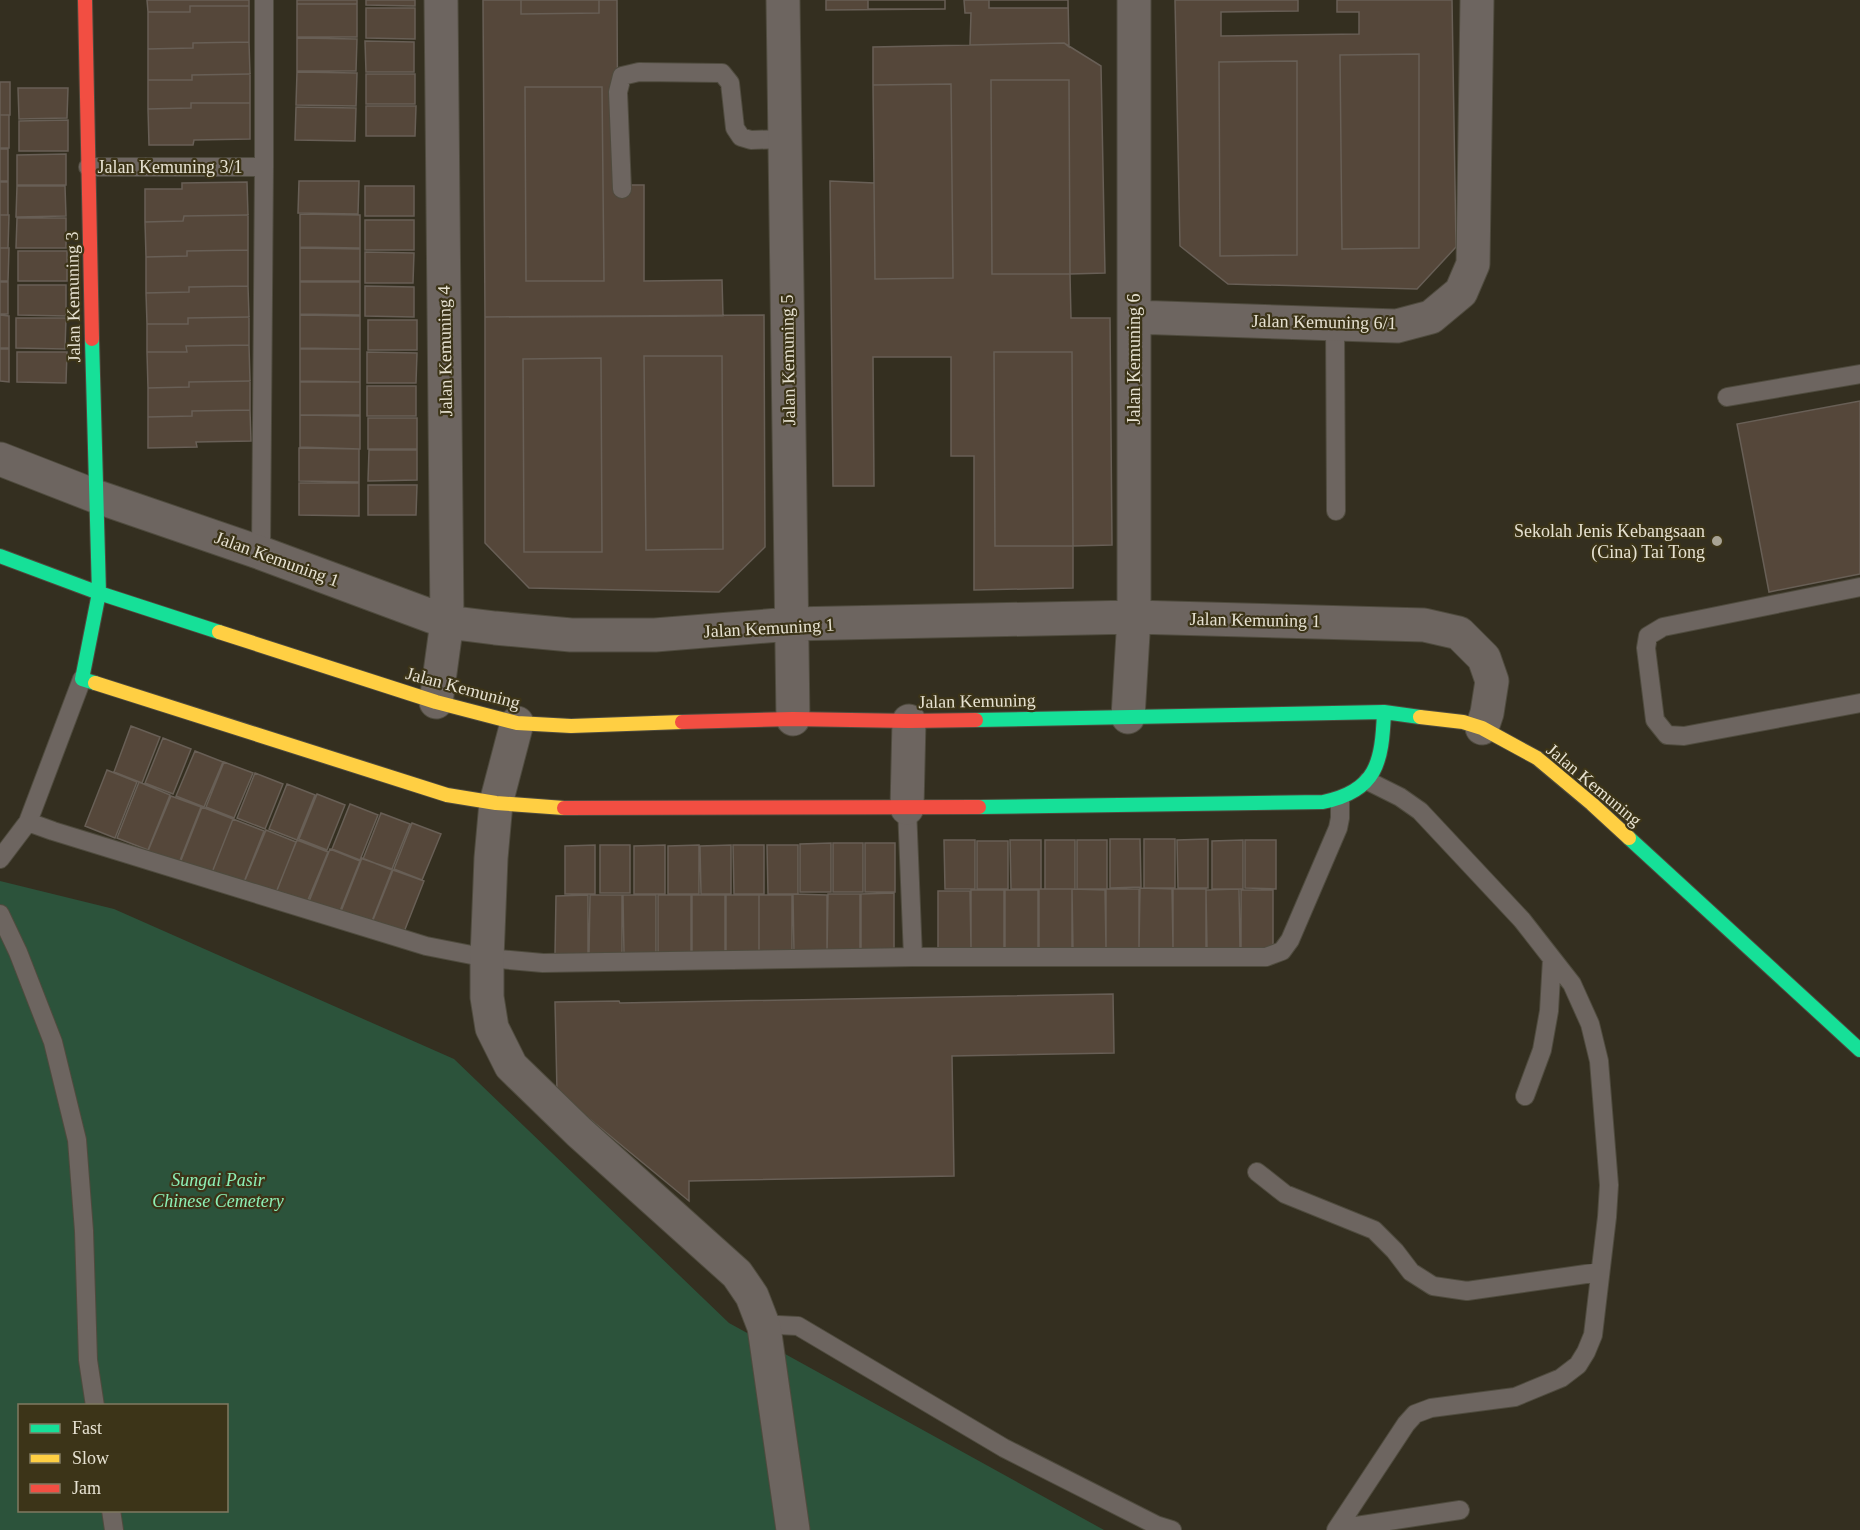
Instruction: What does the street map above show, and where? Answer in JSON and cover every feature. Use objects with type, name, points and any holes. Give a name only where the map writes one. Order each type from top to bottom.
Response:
[{"type":"street","name":"Jalan Kemuning 3","points":[[82,679],[99,593],[85,0]]},
{"type":"street","name":"Jalan Kemuning 4","points":[[436,702],[447,622],[441,0]]},
{"type":"street","name":"Jalan Kemuning 5","points":[[783,0],[793,719]]},
{"type":"street","name":"Jalan Kemuning 6","points":[[1128,717],[1134,617],[1134,0]]},
{"type":"street","name":"Jalan Kemuning 6/1","points":[[1134,316],[1397,326],[1431,317],[1461,292],[1473,264],[1477,0]]},
{"type":"street","name":"Jalan Kemuning 1","points":[[0,459],[95,496],[261,553],[447,622],[571,634],[655,635],[791,624],[1134,617],[1424,625],[1459,633],[1484,658],[1492,681],[1482,728]]},
{"type":"street","name":"Jalan Kemuning","points":[[0,556],[99,593],[436,702],[517,723],[571,726],[793,719],[909,721],[1384,712],[1463,722],[1482,728],[1537,758],[1592,804],[1860,1050]]},
{"type":"street","points":[[82,679],[447,795],[496,803],[574,808],[907,808],[1340,800],[1357,792],[1368,781],[1383,739],[1384,712]]},
{"type":"street","points":[[907,808],[909,721]]},
{"type":"street","points":[[517,723],[496,803],[491,858],[487,997],[492,1028],[511,1066],[579,1132],[737,1274],[753,1296],[764,1327],[793,1530]]},
{"type":"lane","name":"Jalan Kemuning 3/1","points":[[88,167],[264,167],[264,0]]},
{"type":"lane","points":[[622,189],[618,92],[622,76],[639,72],[722,73],[730,83],[735,128],[741,137],[751,140],[785,139]]},
{"type":"lane","points":[[261,553],[264,167]]},
{"type":"lane","points":[[1335,323],[1336,511]]},
{"type":"lane","points":[[1727,397],[1860,374]]},
{"type":"lane","points":[[1860,587],[1663,627],[1648,636],[1646,648],[1655,720],[1667,735],[1684,736],[1860,703]]},
{"type":"lane","points":[[0,859],[28,822],[82,679]]},
{"type":"lane","points":[[1337,1529],[1406,1424],[1415,1414],[1431,1408],[1515,1397],[1562,1378],[1578,1365],[1593,1335],[1609,1185],[1599,1060],[1590,1024],[1572,984],[1522,920],[1420,811],[1368,781]]},
{"type":"lane","points":[[28,822],[426,946],[487,958],[543,963],[913,957],[1266,957],[1282,951],[1290,940],[1338,828],[1340,800]]},
{"type":"lane","points":[[907,808],[913,957]]},
{"type":"lane","points":[[0,914],[18,952],[53,1042],[77,1140],[84,1230],[88,1360],[95,1404]]},
{"type":"lane","points":[[1525,1096],[1542,1050],[1549,1011],[1552,959]]},
{"type":"lane","points":[[1257,1172],[1285,1194],[1374,1230],[1395,1251],[1411,1272],[1433,1286],[1467,1291],[1600,1272]]},
{"type":"lane","points":[[764,1327],[798,1326],[1004,1448],[1156,1525],[1172,1530]]},
{"type":"lane","points":[[1337,1529],[1460,1510]]},
{"type":"lane","points":[[111,1512],[114,1530]]},
{"type":"green space","name":"Sungai Pasir Chinese Cemetery","points":[[0,881],[114,909],[454,1059],[729,1323],[1104,1530],[0,1530]]},
{"type":"building","points":[[147,0],[249,0],[249,6],[190,6],[190,12],[148,12]]},
{"type":"building","points":[[297,0],[357,0],[357,4],[297,4]]},
{"type":"building","points":[[366,0],[415,0],[415,6],[366,5]]},
{"type":"building","points":[[483,0],[521,0],[521,14],[599,13],[599,0],[617,0],[618,185],[644,185],[644,281],[722,280],[723,316],[485,317]],"holes":[[[525,87],[602,87],[604,281],[526,281]]]},
{"type":"building","points":[[521,0],[599,0],[599,13],[521,14]]},
{"type":"building","points":[[826,0],[945,0],[945,9],[826,10]]},
{"type":"building","points":[[868,0],[945,0],[945,9],[868,9]]},
{"type":"building","points":[[964,0],[1068,0],[1069,47],[1064,43],[970,45],[971,13],[965,13]]},
{"type":"building","points":[[989,0],[1068,0],[1068,8],[989,8]]},
{"type":"building","points":[[1175,0],[1298,0],[1298,11],[1221,12],[1221,36],[1359,34],[1359,12],[1337,12],[1337,0],[1452,0],[1456,247],[1417,289],[1228,284],[1180,246]],"holes":[[[1419,54],[1419,248],[1342,249],[1340,55]],[[1297,61],[1297,255],[1220,256],[1219,62]]]},
{"type":"building","points":[[297,4],[357,4],[357,37],[297,37]]},
{"type":"building","points":[[190,6],[249,6],[249,42],[193,43],[193,48],[148,49],[148,12],[190,12]]},
{"type":"building","points":[[366,8],[415,8],[415,39],[366,38]]},
{"type":"building","points":[[297,38],[357,39],[356,71],[297,71]]},
{"type":"building","points":[[365,41],[414,42],[414,72],[366,72]]},
{"type":"building","points":[[249,42],[250,74],[192,75],[192,80],[148,80],[148,49],[193,48],[193,43]]},
{"type":"building","points":[[1064,43],[1101,66],[1105,273],[1070,274],[1071,318],[1110,318],[1112,545],[1073,546],[1073,588],[974,590],[974,456],[951,456],[951,357],[873,357],[874,486],[833,486],[830,181],[874,183],[875,279],[953,278],[951,84],[873,85],[873,47]],"holes":[[[991,80],[1069,80],[1070,274],[992,274]],[[994,352],[1072,352],[1073,546],[995,546]]]},
{"type":"building","points":[[1419,54],[1419,248],[1342,249],[1340,55]]},
{"type":"building","points":[[1297,61],[1297,255],[1220,256],[1219,62]]},
{"type":"building","points":[[297,72],[357,73],[356,106],[296,105]]},
{"type":"building","points":[[250,74],[250,103],[191,103],[191,108],[148,109],[148,80],[192,80],[192,75]]},
{"type":"building","points":[[366,74],[415,74],[415,104],[366,104]]},
{"type":"building","points":[[991,80],[1069,80],[1070,274],[992,274]]},
{"type":"building","points":[[0,82],[10,82],[10,115],[0,115]]},
{"type":"building","points":[[951,84],[953,278],[875,279],[873,85]]},
{"type":"building","points":[[525,87],[602,87],[604,281],[526,281]]},
{"type":"building","points":[[18,88],[68,88],[67,118],[19,119]]},
{"type":"building","points":[[191,103],[250,103],[250,139],[194,140],[193,145],[149,145],[148,109],[191,108]]},
{"type":"building","points":[[366,106],[416,106],[415,136],[366,136]]},
{"type":"building","points":[[296,107],[356,108],[355,141],[295,140]]},
{"type":"building","points":[[0,115],[9,115],[9,148],[0,148]]},
{"type":"building","points":[[68,120],[68,151],[19,151],[19,121]]},
{"type":"building","points":[[0,149],[8,149],[8,181],[0,181]]},
{"type":"building","points":[[66,154],[66,185],[17,185],[17,155]]},
{"type":"building","points":[[299,181],[359,181],[358,214],[298,213]]},
{"type":"building","points":[[0,182],[8,182],[8,215],[0,215]]},
{"type":"building","points":[[247,182],[248,215],[184,216],[183,221],[145,222],[145,189],[182,189],[182,183]]},
{"type":"building","points":[[17,186],[65,186],[66,216],[16,217]]},
{"type":"building","points":[[365,186],[414,186],[414,216],[365,216]]},
{"type":"building","points":[[300,214],[360,215],[360,248],[300,247]]},
{"type":"building","points":[[0,215],[9,215],[8,248],[0,248]]},
{"type":"building","points":[[248,215],[248,250],[187,251],[187,256],[146,257],[145,222],[183,221],[184,216]]},
{"type":"building","points":[[17,218],[66,218],[66,248],[16,248]]},
{"type":"building","points":[[365,220],[414,220],[414,250],[365,250]]},
{"type":"building","points":[[0,248],[9,248],[8,281],[0,281]]},
{"type":"building","points":[[300,248],[360,249],[360,281],[300,281]]},
{"type":"building","points":[[248,250],[248,286],[189,287],[189,292],[146,293],[146,257],[187,256],[187,251]]},
{"type":"building","points":[[18,251],[67,251],[67,281],[18,281]]},
{"type":"building","points":[[365,252],[414,253],[413,283],[365,283]]},
{"type":"building","points":[[0,282],[8,282],[8,314],[0,314]]},
{"type":"building","points":[[300,282],[360,282],[360,315],[300,314]]},
{"type":"building","points":[[18,285],[66,285],[66,316],[18,315]]},
{"type":"building","points":[[248,286],[249,317],[188,318],[188,324],[147,324],[146,293],[189,292],[189,287]]},
{"type":"building","points":[[365,286],[414,287],[414,317],[365,316]]},
{"type":"building","points":[[0,315],[9,316],[9,348],[0,348]]},
{"type":"building","points":[[300,315],[360,316],[360,349],[300,348]]},
{"type":"building","points":[[764,315],[765,547],[719,592],[529,588],[485,543],[485,317]],"holes":[[[644,356],[722,356],[723,549],[646,550]],[[601,358],[602,552],[524,552],[523,359]]]},
{"type":"building","points":[[249,317],[249,345],[186,346],[187,352],[147,352],[147,324],[188,324],[188,318]]},
{"type":"building","points":[[16,318],[66,318],[65,349],[16,348]]},
{"type":"building","points":[[368,320],[417,320],[417,350],[368,350]]},
{"type":"building","points":[[249,345],[250,381],[189,382],[189,387],[148,388],[147,352],[187,352],[186,346]]},
{"type":"building","points":[[0,349],[9,349],[9,382],[0,381]]},
{"type":"building","points":[[300,349],[360,349],[360,382],[300,381]]},
{"type":"building","points":[[17,352],[67,352],[66,383],[17,382]]},
{"type":"building","points":[[367,352],[417,353],[416,383],[367,383]]},
{"type":"building","points":[[994,352],[1072,352],[1073,546],[995,546]]},
{"type":"building","points":[[644,356],[722,356],[723,549],[646,550]]},
{"type":"building","points":[[601,358],[602,552],[524,552],[523,359]]},
{"type":"building","points":[[250,381],[250,410],[192,411],[192,416],[148,417],[148,388],[189,387],[189,382]]},
{"type":"building","points":[[300,382],[360,382],[360,415],[300,415]]},
{"type":"building","points":[[367,386],[416,386],[416,416],[367,416]]},
{"type":"building","points":[[1860,401],[1860,574],[1769,592],[1737,424]]},
{"type":"building","points":[[250,410],[251,441],[196,442],[197,447],[148,448],[148,417],[192,416],[192,411]]},
{"type":"building","points":[[300,415],[360,416],[360,449],[300,447]]},
{"type":"building","points":[[368,418],[417,418],[417,449],[368,449]]},
{"type":"building","points":[[299,448],[359,449],[359,482],[299,481]]},
{"type":"building","points":[[369,450],[417,450],[417,480],[368,481]]},
{"type":"building","points":[[299,483],[359,483],[359,516],[299,515]]},
{"type":"building","points":[[368,485],[417,485],[416,515],[368,515]]},
{"type":"building","points":[[131,726],[160,737],[142,783],[114,772]]},
{"type":"building","points":[[163,738],[191,749],[173,794],[145,783]]},
{"type":"building","points":[[195,751],[223,762],[204,807],[176,796]]},
{"type":"building","points":[[224,762],[253,773],[234,818],[206,807]]},
{"type":"building","points":[[107,770],[137,782],[115,838],[85,826]]},
{"type":"building","points":[[255,773],[283,784],[265,829],[237,818]]},
{"type":"building","points":[[139,782],[170,795],[148,850],[117,838]]},
{"type":"building","points":[[287,784],[315,795],[297,840],[269,829]]},
{"type":"building","points":[[317,794],[345,805],[327,850],[299,839]]},
{"type":"building","points":[[171,796],[201,807],[179,863],[148,851]]},
{"type":"building","points":[[350,804],[378,815],[360,860],[332,849]]},
{"type":"building","points":[[202,807],[233,819],[211,875],[180,863]]},
{"type":"building","points":[[381,813],[410,824],[392,869],[363,859]]},
{"type":"building","points":[[233,819],[264,831],[242,887],[211,875]]},
{"type":"building","points":[[412,823],[441,834],[422,880],[394,869]]},
{"type":"building","points":[[266,830],[296,842],[274,898],[243,885]]},
{"type":"building","points":[[1110,839],[1140,839],[1141,887],[1110,888]]},
{"type":"building","points":[[1144,839],[1175,839],[1175,888],[1144,888]]},
{"type":"building","points":[[1208,839],[1208,888],[1178,888],[1177,840]]},
{"type":"building","points":[[297,840],[328,852],[305,907],[275,895]]},
{"type":"building","points":[[944,840],[975,840],[975,889],[945,889]]},
{"type":"building","points":[[1010,840],[1041,840],[1041,889],[1011,889]]},
{"type":"building","points":[[1045,840],[1075,840],[1075,889],[1045,889]]},
{"type":"building","points":[[1077,840],[1107,840],[1107,889],[1077,889]]},
{"type":"building","points":[[1243,840],[1243,889],[1212,889],[1212,841]]},
{"type":"building","points":[[1245,840],[1276,840],[1276,889],[1245,888]]},
{"type":"building","points":[[977,841],[1008,841],[1008,889],[977,889]]},
{"type":"building","points":[[831,843],[831,892],[800,892],[800,844]]},
{"type":"building","points":[[833,843],[863,843],[863,892],[833,892]]},
{"type":"building","points":[[865,843],[895,843],[895,892],[865,892]]},
{"type":"building","points":[[595,845],[595,894],[565,894],[565,846]]},
{"type":"building","points":[[600,845],[630,845],[630,893],[600,893]]},
{"type":"building","points":[[665,845],[665,894],[634,894],[634,846]]},
{"type":"building","points":[[699,845],[699,894],[668,894],[668,846]]},
{"type":"building","points":[[731,845],[731,894],[701,894],[700,846]]},
{"type":"building","points":[[733,845],[764,845],[764,894],[734,894]]},
{"type":"building","points":[[767,845],[798,845],[798,894],[768,894]]},
{"type":"building","points":[[330,849],[360,861],[338,916],[308,904]]},
{"type":"building","points":[[362,858],[392,870],[370,926],[340,914]]},
{"type":"building","points":[[393,870],[424,881],[402,937],[371,925]]},
{"type":"building","points":[[1140,888],[1172,889],[1173,948],[1139,948]]},
{"type":"building","points":[[1039,889],[1072,889],[1072,949],[1039,949]]},
{"type":"building","points":[[1072,889],[1105,890],[1106,949],[1073,949]]},
{"type":"building","points":[[1106,889],[1139,889],[1139,948],[1106,949]]},
{"type":"building","points":[[1173,889],[1206,889],[1206,948],[1173,948]]},
{"type":"building","points":[[1239,889],[1240,949],[1207,949],[1206,890]]},
{"type":"building","points":[[971,890],[1004,890],[1004,950],[971,950]]},
{"type":"building","points":[[1005,890],[1038,890],[1038,950],[1005,950]]},
{"type":"building","points":[[1241,890],[1273,890],[1273,949],[1241,949]]},
{"type":"building","points":[[938,891],[970,891],[971,950],[938,951]]},
{"type":"building","points":[[894,893],[894,953],[861,953],[861,894]]},
{"type":"building","points":[[793,894],[827,895],[827,954],[794,954]]},
{"type":"building","points":[[828,894],[860,894],[860,954],[827,954]]},
{"type":"building","points":[[588,895],[588,955],[555,955],[556,896]]},
{"type":"building","points":[[590,895],[622,895],[622,955],[589,955]]},
{"type":"building","points":[[623,895],[656,895],[656,955],[624,955]]},
{"type":"building","points":[[658,895],[691,895],[691,955],[658,955]]},
{"type":"building","points":[[692,895],[725,895],[725,955],[692,955]]},
{"type":"building","points":[[726,895],[759,895],[759,955],[726,954]]},
{"type":"building","points":[[759,895],[792,895],[792,954],[759,955]]},
{"type":"building","points":[[1113,994],[1114,1053],[952,1056],[954,1176],[689,1181],[689,1201],[557,1092],[555,1002],[619,1001],[620,1003]]},
{"type":"traffic: fast","points":[[92,339],[99,593],[82,679],[95,683]]},
{"type":"traffic: fast","points":[[0,556],[99,593],[219,632]]},
{"type":"traffic: fast","points":[[979,807],[1323,802],[1355,790],[1366,782],[1373,772],[1381,746],[1384,712]]},
{"type":"traffic: fast","points":[[976,720],[1384,712],[1420,717]]},
{"type":"traffic: fast","points":[[1629,838],[1860,1050]]},
{"type":"traffic: slow","points":[[219,632],[436,702],[517,723],[571,726],[682,722]]},
{"type":"traffic: slow","points":[[95,683],[447,795],[496,803],[564,808]]},
{"type":"traffic: slow","points":[[1420,717],[1463,722],[1482,728],[1537,758],[1629,838]]},
{"type":"traffic: jam","points":[[85,0],[92,339]]},
{"type":"traffic: jam","points":[[682,722],[793,719],[976,720]]},
{"type":"traffic: jam","points":[[564,808],[979,807]]},
{"type":"place","name":"Sekolah Jenis Kebangsaan (Cina) Tai Tong","points":[[1717,541]]}]
